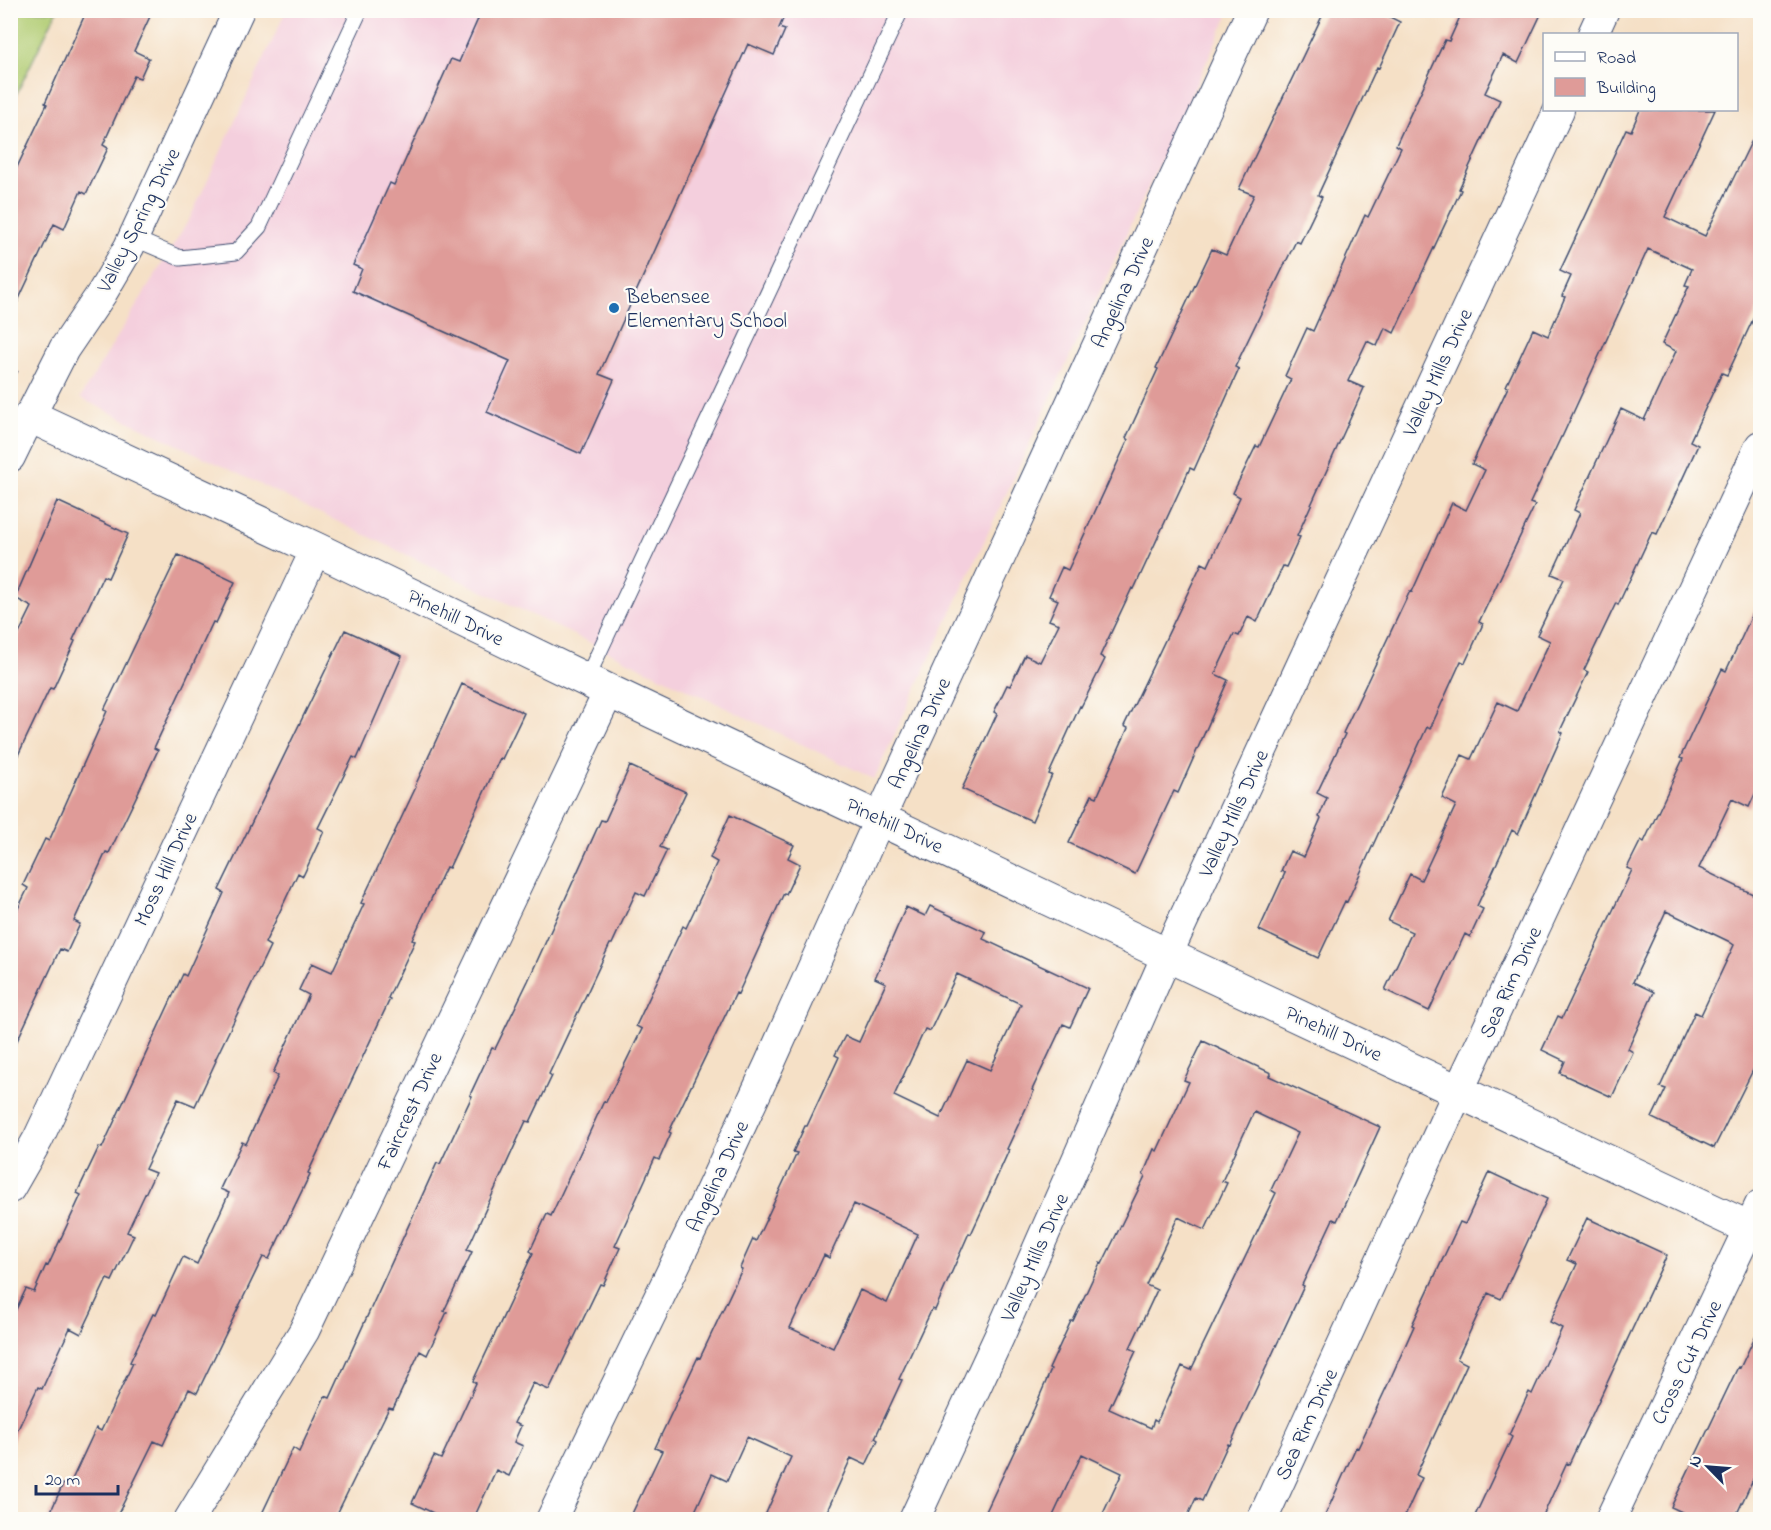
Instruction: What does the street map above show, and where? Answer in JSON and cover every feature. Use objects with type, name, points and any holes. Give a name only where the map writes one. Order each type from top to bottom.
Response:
[{"type":"street","name":"Valley Spring Drive","points":[[10,457],[64,349],[102,293],[133,238],[239,10]]},
{"type":"street","name":"Angelina Drive","points":[[551,1520],[769,1065],[880,818],[1252,10]]},
{"type":"street","points":[[1594,33],[1605,10]]},
{"type":"street","name":"Valley Mills Drive","points":[[914,1520],[999,1336],[1167,955],[1559,111]]},
{"type":"street","name":"Pinehill Drive","points":[[30,416],[316,549],[598,686],[1458,1092],[1757,1222]]},
{"type":"street","name":"Sea Rim Drive","points":[[1262,1520],[1458,1092],[1761,446]]},
{"type":"street","name":"Moss Hill Drive","points":[[10,1188],[38,1138],[316,549]]},
{"type":"street","name":"Faircrest Drive","points":[[189,1520],[304,1331],[598,686]]},
{"type":"street","name":"Cross Cut Drive","points":[[1610,1520],[1757,1222]]},
{"type":"lane","points":[[133,238],[180,258],[236,252],[259,227],[360,10]]},
{"type":"lane","points":[[598,686],[901,10]]},
{"type":"path","points":[[10,382],[17,370]]},
{"type":"shaded area","name":"Bebensee Elementary School","points":[[286,11],[1230,11],[874,779],[80,398],[190,218]]},
{"type":"green space","points":[[10,11],[57,11],[11,105]]},
{"type":"building","points":[[87,10],[153,10],[134,51],[149,58],[140,78],[134,76],[103,145],[108,148],[86,194],[81,191],[64,229],[54,224],[10,318],[10,182],[47,104],[45,103]]},
{"type":"building","points":[[482,10],[787,10],[779,28],[785,30],[774,55],[748,44],[599,374],[614,380],[581,454],[487,412],[510,361],[353,291],[362,269],[353,265],[390,183],[394,185],[451,59],[459,62]]},
{"type":"building","points":[[1325,10],[1376,10],[1400,22],[1318,195],[1322,197],[1300,243],[1296,241],[1235,367],[1239,369],[1194,470],[1190,468],[1100,656],[1105,659],[1080,706],[1049,774],[1052,775],[1032,821],[962,789],[997,714],[994,712],[1007,685],[1010,686],[1025,655],[1040,662],[1059,624],[1049,620],[1058,600],[1049,596],[1062,567],[1068,570],[1128,440],[1126,438],[1158,369],[1156,368],[1212,249],[1226,255],[1254,195],[1239,189]]},
{"type":"building","points":[[1463,10],[1543,10],[1518,63],[1503,55],[1485,93],[1500,100],[1394,333],[1385,328],[1377,346],[1367,341],[1348,381],[1364,388],[1297,536],[1300,537],[1286,567],[1283,566],[1257,622],[1248,617],[1239,636],[1234,634],[1215,674],[1228,680],[1178,793],[1174,791],[1135,874],[1069,843],[1092,795],[1097,797],[1128,728],[1124,726],[1202,563],[1208,566],[1240,497],[1233,493],[1256,446],[1259,447],[1291,379],[1285,376],[1307,328],[1313,331],[1365,215],[1368,217],[1401,148],[1396,145],[1445,40],[1449,41]]},
{"type":"building","points":[[1640,111],[1715,111],[1665,217],[1705,236],[1761,122],[1761,302],[1727,375],[1722,373],[1690,441],[1698,445],[1657,534],[1652,532],[1584,670],[1588,672],[1560,731],[1563,733],[1518,834],[1512,830],[1477,906],[1483,909],[1470,937],[1465,934],[1429,1011],[1385,990],[1412,932],[1388,921],[1410,874],[1421,880],[1456,805],[1442,798],[1462,755],[1471,759],[1498,702],[1517,711],[1550,641],[1537,635],[1564,579],[1552,574],[1580,513],[1574,510],[1621,409],[1644,420],[1676,351],[1662,344],[1689,286],[1685,285],[1692,269],[1648,249],[1530,503],[1535,505],[1479,622],[1483,624],[1465,663],[1461,661],[1430,729],[1427,727],[1347,902],[1345,901],[1318,958],[1259,930],[1285,873],[1281,871],[1290,851],[1304,857],[1327,798],[1317,793],[1452,503],[1466,510],[1485,470],[1472,464],[1533,329],[1548,336],[1565,297],[1562,296],[1571,276],[1560,271],[1626,129],[1631,131]]},
{"type":"building","points":[[57,501],[128,534],[108,578],[103,576],[53,689],[50,688],[10,772],[10,652],[32,607],[15,598]]},
{"type":"building","points":[[178,555],[235,582],[216,623],[213,622],[154,748],[158,750],[137,795],[109,853],[106,852],[74,921],[80,924],[67,952],[60,949],[10,1056],[10,925],[28,888],[23,885],[45,839],[49,841],[107,711],[104,710]]},
{"type":"building","points":[[1761,596],[1761,781],[1749,807],[1732,799],[1699,868],[1761,898],[1761,1054],[1714,1148],[1652,1118],[1666,1089],[1660,1087],[1695,1012],[1701,1015],[1734,945],[1728,941],[1666,911],[1633,982],[1654,992],[1628,1049],[1633,1052],[1612,1097],[1560,1073],[1565,1061],[1542,1050],[1558,1016],[1562,1018],[1632,870],[1627,868],[1641,840],[1644,842],[1722,669],[1726,671]]},
{"type":"building","points":[[345,630],[402,656],[357,759],[353,757],[318,828],[324,831],[303,876],[298,873],[265,943],[270,946],[195,1106],[178,1099],[145,1169],[155,1173],[127,1232],[134,1235],[112,1281],[107,1279],[81,1334],[70,1328],[42,1389],[38,1387],[10,1446],[10,1322],[26,1289],[34,1292],[46,1265],[48,1266],[81,1195],[77,1193],[99,1147],[102,1148],[183,974],[186,976],[224,893],[219,890]]},
{"type":"building","points":[[462,684],[524,713],[502,759],[500,758],[449,868],[446,867],[412,940],[415,941],[388,998],[390,999],[269,1259],[263,1257],[197,1393],[189,1389],[163,1445],[154,1441],[115,1520],[47,1520],[63,1484],[69,1486],[96,1428],[101,1431],[133,1363],[130,1362],[153,1314],[156,1315],[183,1257],[197,1264],[229,1193],[220,1189],[242,1142],[246,1144],[278,1076],[273,1073],[309,995],[299,990],[312,963],[332,972],[364,904],[361,903]]},
{"type":"building","points":[[630,766],[686,792],[660,847],[667,850],[645,896],[636,892],[610,944],[549,1074],[552,1076],[530,1122],[526,1121],[467,1250],[472,1252],[444,1311],[447,1312],[427,1355],[420,1351],[393,1409],[389,1408],[334,1520],[259,1520],[293,1448],[299,1452],[325,1396],[330,1398],[437,1163],[440,1164],[492,1048],[495,1049],[601,820],[605,821]]},
{"type":"building","points":[[730,815],[794,845],[788,858],[800,864],[669,1132],[671,1133],[659,1160],[655,1158],[615,1246],[620,1248],[549,1390],[533,1383],[514,1423],[521,1426],[514,1442],[523,1446],[509,1476],[496,1470],[473,1520],[448,1520],[412,1503],[434,1456],[441,1459],[476,1383],[473,1381],[533,1253],[530,1251],[547,1214],[551,1216],[604,1101],[606,1102],[642,1029],[636,1026],[683,926],[686,928],[717,862],[710,858]]},
{"type":"building","points":[[930,906],[986,932],[983,939],[1088,988],[1070,1027],[1063,1024],[1032,1090],[1034,1091],[983,1208],[971,1234],[969,1233],[935,1310],[932,1309],[899,1379],[902,1380],[875,1438],[878,1440],[866,1465],[851,1458],[823,1520],[763,1520],[791,1457],[747,1437],[727,1481],[712,1474],[691,1520],[629,1520],[662,1451],[655,1448],[742,1269],[740,1268],[753,1239],[756,1241],[797,1153],[793,1152],[839,1057],[835,1055],[845,1036],[859,1042],[886,983],[875,978],[906,907],[925,916]],"holes":[[[957,974],[1021,1004],[990,1070],[967,1060],[940,1118],[894,1096],[925,1029],[930,1031]],[[854,1204],[918,1234],[887,1303],[860,1290],[833,1348],[790,1328],[824,1255],[829,1258]]]},
{"type":"building","points":[[1203,1041],[1271,1073],[1269,1076],[1380,1127],[1337,1221],[1333,1219],[1230,1445],[1228,1444],[1202,1501],[1196,1498],[1186,1520],[1100,1520],[1122,1473],[1082,1454],[1051,1520],[982,1520],[1034,1409],[1071,1321],[1100,1263],[1102,1264],[1145,1176],[1143,1175],[1154,1149],[1157,1151],[1189,1082],[1184,1080]],"holes":[[[1254,1112],[1298,1133],[1271,1190],[1276,1193],[1191,1370],[1182,1366],[1157,1422],[1154,1420],[1151,1428],[1109,1409],[1136,1351],[1130,1348],[1157,1290],[1146,1285],[1178,1217],[1205,1230],[1227,1183],[1222,1181]]]},
{"type":"building","points":[[1489,1172],[1547,1199],[1501,1299],[1488,1293],[1457,1359],[1467,1364],[1416,1475],[1422,1478],[1403,1520],[1323,1520],[1388,1384],[1414,1326],[1412,1325],[1460,1222],[1465,1224]]},
{"type":"building","points":[[1587,1218],[1667,1255],[1541,1520],[1473,1520],[1512,1437],[1509,1435],[1529,1392],[1532,1394],[1562,1328],[1550,1322],[1577,1264],[1567,1260]]},
{"type":"building","points":[[1761,1324],[1761,1462],[1734,1520],[1681,1520],[1684,1513],[1671,1507]]},
{"type":"place","name":"Bebensee Elementary School","points":[[614,308]]}]
